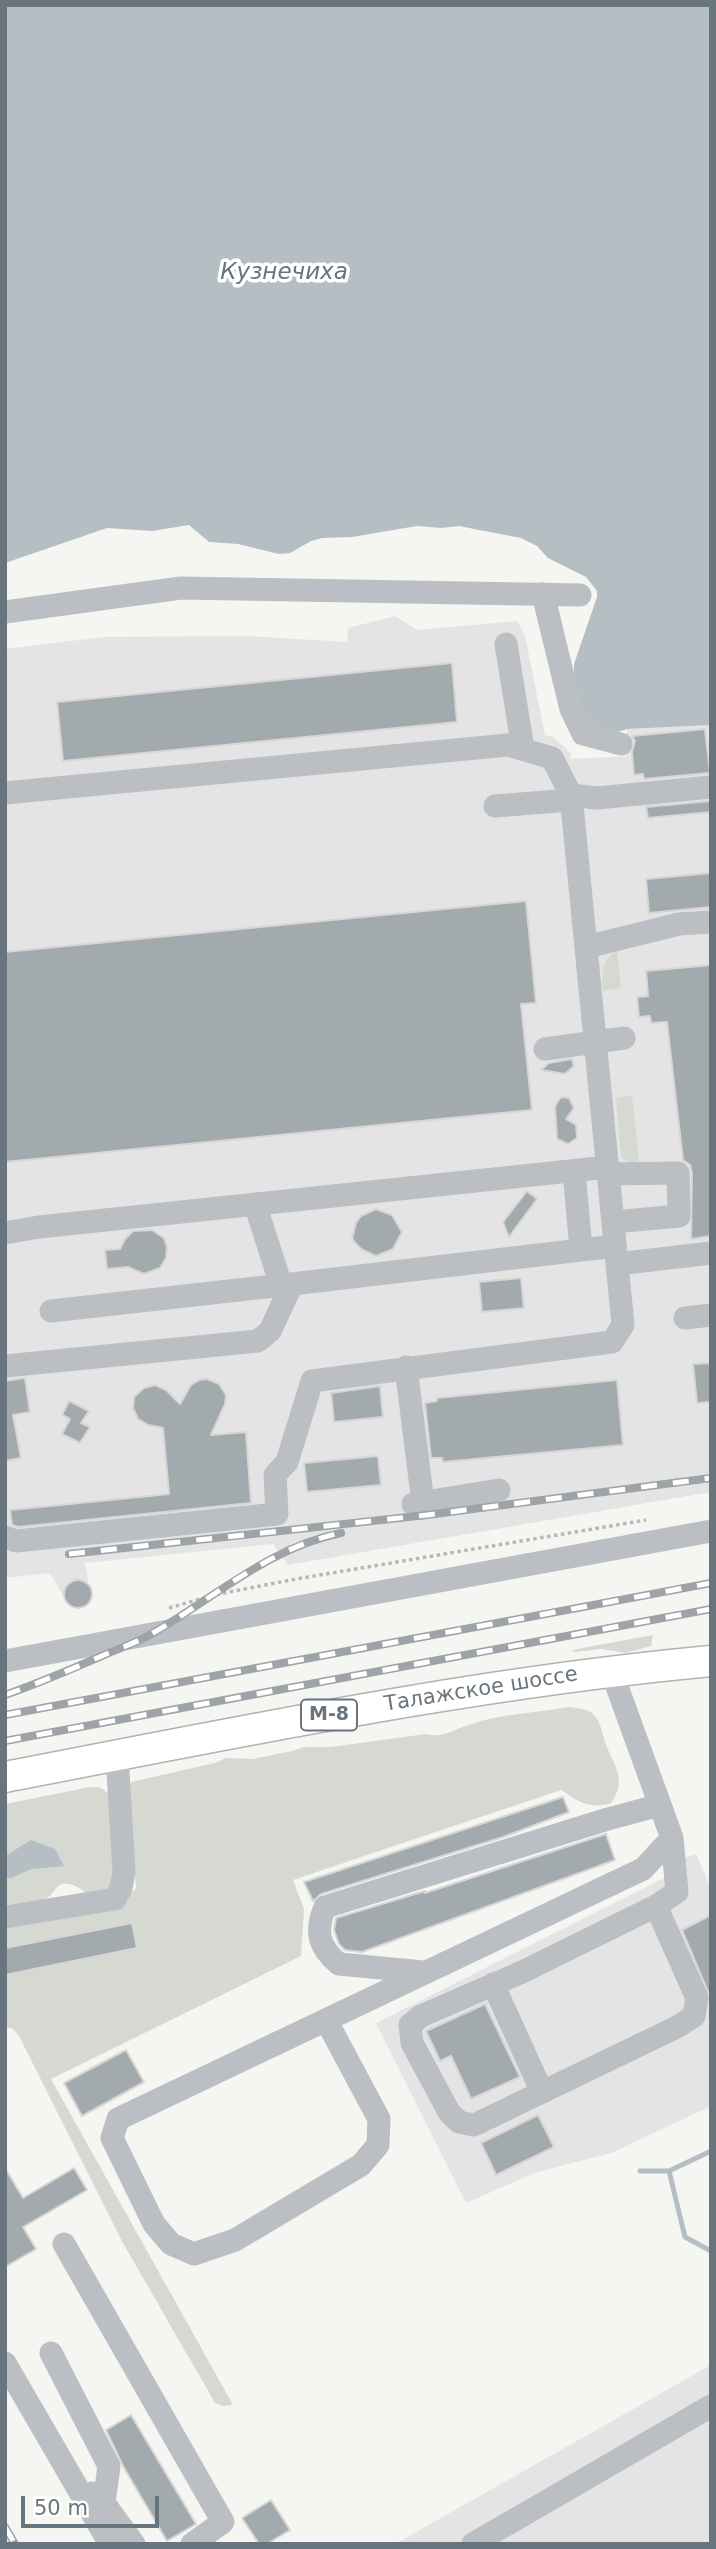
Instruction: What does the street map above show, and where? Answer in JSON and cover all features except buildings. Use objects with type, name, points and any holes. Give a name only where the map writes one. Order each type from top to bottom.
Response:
[{"type":"main road","name":"Талажское шоссе","points":[[5,1777],[391,1704],[611,1670],[711,1661]]},
{"type":"street","points":[[5,612],[181,588],[580,595]]},
{"type":"street","points":[[543,594],[571,709],[583,734],[621,744]]},
{"type":"street","points":[[506,644],[523,749]]},
{"type":"street","points":[[5,793],[508,745],[551,758],[571,797],[623,1325],[612,1342],[312,1381],[287,1462],[275,1475],[277,1514],[9,1540]]},
{"type":"street","points":[[495,806],[711,786]]},
{"type":"street","points":[[586,947],[680,924],[711,922]]},
{"type":"street","points":[[545,1049],[624,1038]]},
{"type":"street","points":[[574,1171],[581,1250]]},
{"type":"street","points":[[5,1233],[38,1227],[574,1171],[678,1173],[679,1216],[613,1222]]},
{"type":"street","points":[[5,1366],[258,1341],[270,1331],[286,1284],[255,1204]]},
{"type":"street","points":[[51,1311],[581,1250],[616,1255],[711,1253]]},
{"type":"street","points":[[685,1318],[711,1315]]},
{"type":"street","points":[[406,1367],[418,1504],[499,1490]]},
{"type":"street","points":[[5,1661],[711,1531]]},
{"type":"street","points":[[611,1670],[672,1838],[677,1892],[656,1906],[421,2016],[410,2025],[412,2043],[449,2112],[459,2122],[474,2125],[694,2016],[697,1998],[656,1906]]},
{"type":"street","points":[[5,1917],[115,1899],[121,1888],[124,1872],[117,1755]]},
{"type":"street","points":[[423,1972],[339,1964],[319,1938],[318,1922],[325,1907],[660,1805]]},
{"type":"street","points":[[326,2020],[379,2119],[377,2145],[361,2165],[235,2240],[194,2254],[171,2245],[154,2224],[112,2138],[118,2119],[643,1869],[672,1838]]},
{"type":"street","points":[[493,1984],[542,2092]]},
{"type":"street","points":[[64,2244],[223,2522],[192,2544]]},
{"type":"street","points":[[51,2353],[109,2466],[104,2503]]},
{"type":"street","points":[[5,2363],[110,2544]]},
{"type":"street","points":[[474,2544],[711,2406]]},
{"type":"street","points":[[70,2472],[104,2503],[134,2544]]},
{"type":"path","points":[[158,1612],[214,1595],[296,1579],[618,1525]]},
{"type":"shaded area","points":[[395,616],[417,630],[517,621],[525,636],[545,735],[553,737],[570,752],[571,759],[627,756],[627,729],[709,725],[711,1492],[288,1565],[273,1544],[85,1563],[91,1598],[88,1603],[75,1607],[67,1603],[50,1573],[5,1578],[5,649],[104,637],[246,636],[347,642],[348,628]]},
{"type":"shaded area","points":[[617,950],[621,988],[603,991],[604,968],[608,958]]},
{"type":"shaded area","points":[[632,1095],[639,1161],[631,1164],[621,1157],[616,1098]]},
{"type":"shaded area","points":[[653,1635],[651,1646],[626,1653],[601,1649],[572,1650]]},
{"type":"shaded area","points":[[568,1707],[589,1711],[600,1725],[619,1780],[616,1795],[610,1804],[584,1803],[561,1790],[293,1880],[304,1909],[301,1956],[51,2079],[233,2405],[215,2403],[123,2243],[19,2036],[12,2028],[5,2027],[5,1926],[118,1907],[136,1888],[128,1797],[131,1782],[215,1763],[226,1758],[253,1759],[304,1747],[331,1747],[426,1734],[441,1735],[502,1716]]},
{"type":"shaded area","points":[[99,1787],[111,1795],[119,1886],[88,1894],[65,1883],[45,1899],[5,1905],[5,1804]]},
{"type":"shaded area","points":[[696,1854],[711,1889],[711,2106],[611,2153],[537,2172],[466,2203],[376,2023],[664,1878],[664,1866]]},
{"type":"shaded area","points":[[711,2365],[711,2544],[395,2544]]},
{"type":"water","name":"Кузнечиха","points":[[5,5],[711,5],[711,725],[627,729],[615,733],[583,725],[574,681],[574,664],[597,591],[586,577],[548,558],[537,546],[521,538],[459,526],[417,526],[352,537],[322,538],[290,553],[279,554],[238,544],[209,542],[189,525],[152,531],[107,528],[5,563]]},
{"type":"water","points":[[31,1840],[55,1849],[64,1866],[31,1869],[12,1878],[5,1878],[5,1856]]},
{"type":"waterway","points":[[640,2171],[669,2171],[711,2151]]},
{"type":"waterway","points":[[669,2171],[685,2237],[711,2251]]},
{"type":"railway","points":[[69,1554],[427,1515],[711,1478]]},
{"type":"railway","points":[[5,1695],[141,1639],[266,1562],[315,1540],[341,1533]]},
{"type":"railway","points":[[5,1715],[711,1583]]},
{"type":"railway","points":[[5,1741],[711,1609]]},
{"type":"railway","points":[[5,2527],[15,2544]]}]
